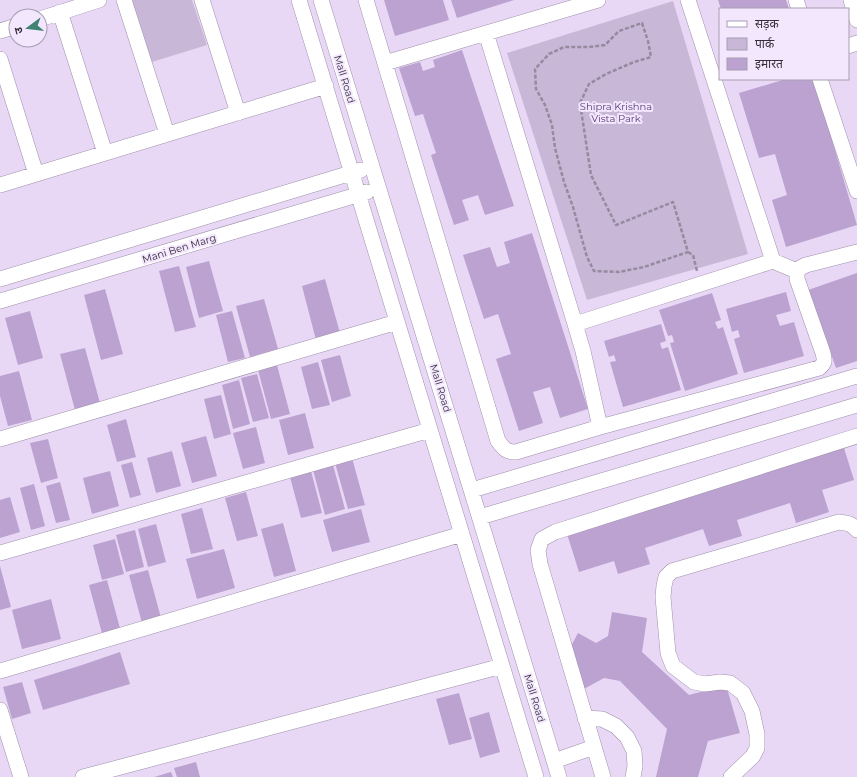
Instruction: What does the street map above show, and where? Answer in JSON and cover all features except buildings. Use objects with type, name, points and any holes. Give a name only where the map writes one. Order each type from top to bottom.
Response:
[{"type":"street","points":[[48,16],[99,0]]},
{"type":"street","points":[[124,0],[167,134]]},
{"type":"street","points":[[202,0],[238,113]]},
{"type":"street","name":"Mall Road","points":[[299,0],[536,777]]},
{"type":"street","name":"Mall Road","points":[[321,0],[559,777]]},
{"type":"street","points":[[366,0],[498,441],[503,448],[509,452],[516,452],[600,427],[819,368],[825,361],[797,280],[797,271]]},
{"type":"street","points":[[385,63],[598,0]]},
{"type":"street","points":[[688,0],[773,261]]},
{"type":"street","points":[[851,0],[853,17]]},
{"type":"street","points":[[60,12],[105,153]]},
{"type":"street","points":[[486,33],[583,351],[600,427]]},
{"type":"street","points":[[0,59],[7,106],[36,174]]},
{"type":"street","points":[[820,80],[857,191]]},
{"type":"street","points":[[0,185],[326,86]]},
{"type":"street","points":[[0,279],[373,167]]},
{"type":"street","name":"Mani Ben Marg","points":[[0,301],[379,189]]},
{"type":"street","points":[[797,271],[806,265],[857,252]]},
{"type":"street","points":[[575,324],[773,261],[797,271]]},
{"type":"street","points":[[0,439],[398,322]]},
{"type":"street","points":[[472,490],[857,376]]},
{"type":"street","points":[[480,517],[857,404]]},
{"type":"street","points":[[0,553],[430,430]]},
{"type":"street","points":[[597,775],[594,747],[540,564],[538,550],[542,539],[555,532],[857,436]]},
{"type":"street","points":[[731,777],[752,756],[757,748],[757,734],[752,711],[743,693],[730,683],[720,682],[705,684],[694,682],[673,666],[668,654],[664,598],[666,577],[672,571],[839,522],[853,525],[857,530]]},
{"type":"street","points":[[0,671],[462,534]]},
{"type":"street","points":[[83,777],[502,666]]},
{"type":"street","points":[[0,710],[21,777]]},
{"type":"street","points":[[585,718],[602,719],[616,726],[627,736],[634,751],[636,766],[633,777]]},
{"type":"street","points":[[554,760],[594,747]]},
{"type":"path","points":[[688,252],[644,267],[619,272],[594,271],[587,257],[573,207],[564,182],[555,148],[552,125],[545,105],[536,89],[535,69],[549,54],[564,47],[589,47],[605,45],[619,31],[642,23],[648,41],[651,58],[634,62],[606,74],[589,84],[580,102],[591,175],[616,225],[673,202],[688,252],[693,255],[701,284]]},
{"type":"green space","points":[[132,0],[192,0],[207,45],[152,62]]},
{"type":"green space","name":"Shipra Krishna Vista Park","points":[[673,1],[748,254],[587,300],[507,53]]}]
